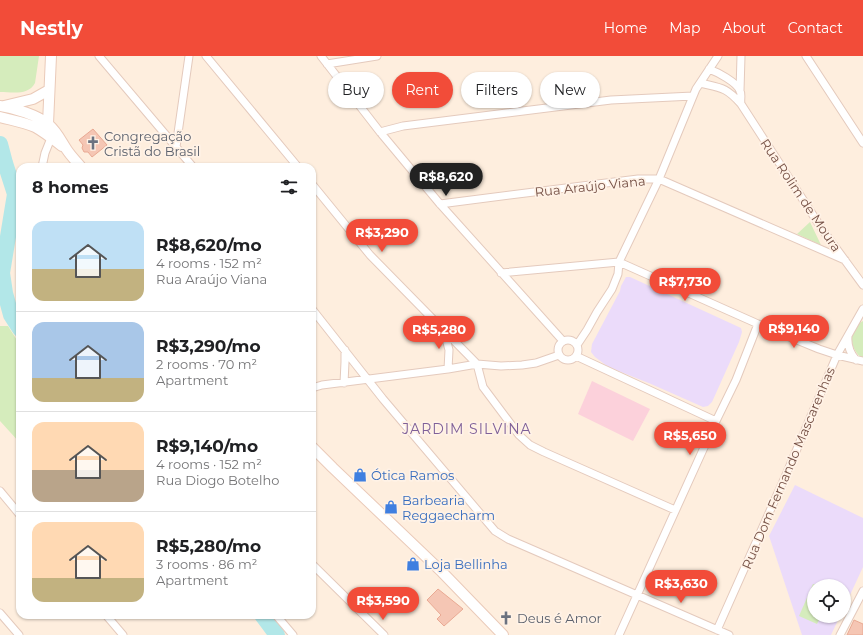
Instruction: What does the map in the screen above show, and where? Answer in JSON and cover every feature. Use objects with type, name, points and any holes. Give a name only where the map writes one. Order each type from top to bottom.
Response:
[{"type":"main road","points":[[48,124],[50,56]]},
{"type":"main road","points":[[1,106],[33,99],[49,90]]},
{"type":"main road","points":[[1,106],[36,117],[48,124],[58,135],[66,149],[78,163]]},
{"type":"main road","points":[[0,117],[34,127],[66,149]]},
{"type":"main road","points":[[316,451],[442,572],[503,635]]},
{"type":"street","points":[[99,56],[190,163]]},
{"type":"street","points":[[176,147],[189,56]]},
{"type":"street","points":[[206,56],[295,163]]},
{"type":"street","points":[[322,56],[380,132],[440,204],[563,341]]},
{"type":"street","points":[[327,64],[377,56]]},
{"type":"street","points":[[577,345],[605,300],[609,283],[659,179],[693,96],[718,56]]},
{"type":"street","points":[[740,104],[741,56]]},
{"type":"street","points":[[806,56],[863,143]]},
{"type":"street","points":[[709,69],[724,76],[735,84],[740,91]]},
{"type":"street","name":"Rua Rolim de Moura","points":[[700,83],[720,87],[731,94],[740,104],[822,229],[863,285]]},
{"type":"street","points":[[380,132],[403,126],[611,100],[693,96]]},
{"type":"street","points":[[43,163],[51,138],[48,124]]},
{"type":"street","name":"Rua Araújo Viana","points":[[440,204],[638,179],[659,179],[845,260]]},
{"type":"street","points":[[316,189],[370,255],[477,364],[483,387],[519,435],[530,445],[675,510]]},
{"type":"street","points":[[501,273],[618,266],[837,355],[860,360]]},
{"type":"street","name":"Rua Dom Fernando Mascarenhas","points":[[717,630],[837,355],[863,309]]},
{"type":"street","points":[[316,314],[384,399],[495,531],[508,539],[729,635]]},
{"type":"street","points":[[856,322],[863,317]]},
{"type":"street","points":[[620,635],[675,510],[736,380],[758,324]]},
{"type":"street","points":[[443,328],[449,350],[448,369]]},
{"type":"street","points":[[848,335],[848,346],[850,352],[860,360]]},
{"type":"street","points":[[563,341],[572,341],[577,345],[578,351],[576,356],[571,359],[563,359],[559,355],[558,346],[563,341]]},
{"type":"street","points":[[344,383],[345,350]]},
{"type":"street","points":[[316,387],[477,364],[501,366],[522,365],[536,363],[559,355]]},
{"type":"street","points":[[576,356],[716,421]]},
{"type":"street","points":[[0,491],[16,510]]},
{"type":"street","points":[[316,568],[384,635]]},
{"type":"street","points":[[840,635],[863,591]]},
{"type":"street","points":[[0,613],[19,635]]},
{"type":"street","points":[[109,619],[123,635]]},
{"type":"street","points":[[279,619],[293,635]]},
{"type":"shaded area","points":[[626,277],[630,277],[741,328],[742,332],[739,342],[712,402],[708,406],[703,407],[607,366],[591,352],[592,344]]},
{"type":"shaded area","points":[[592,381],[650,409],[633,441],[578,414]]},
{"type":"shaded area","points":[[795,485],[863,518],[863,567],[851,593],[851,579],[807,579],[807,623],[837,623],[831,635],[802,635],[769,536]]},
{"type":"green space","points":[[0,56],[39,56],[35,83],[32,87],[24,92],[0,92]]},
{"type":"green space","points":[[810,222],[821,245],[797,234]]},
{"type":"green space","points":[[863,321],[863,359],[855,350],[852,334],[854,329]]},
{"type":"green space","points":[[0,326],[8,326],[16,339],[16,439],[0,421]]},
{"type":"green space","points":[[807,598],[807,620],[799,616]]},
{"type":"building","name":"Congregação Cristã do Brasil","points":[[93,129],[107,145],[92,157],[88,152],[84,152],[82,148],[83,145],[79,140]]},
{"type":"building","points":[[438,589],[463,609],[444,626],[437,619],[441,615],[427,600]]},
{"type":"building","points":[[854,620],[863,624],[863,635],[847,635]]},
{"type":"waterway","points":[[0,144],[15,194],[2,273],[5,293],[11,315],[16,323]]},
{"type":"waterway","points":[[265,619],[277,635]]},
{"type":"place","name":"Congregação Cristã do Brasil","points":[[93,143]]},
{"type":"place","name":"Ótica Ramos","points":[[360,475]]},
{"type":"place","name":"Barbearia Reggaecharm","points":[[391,507]]},
{"type":"place","name":"Loja Bellinha","points":[[413,564]]},
{"type":"place","name":"Deus é Amor","points":[[506,618]]},
{"type":"district","name":"JARDIM SILVINA","points":[[467,429]]}]
